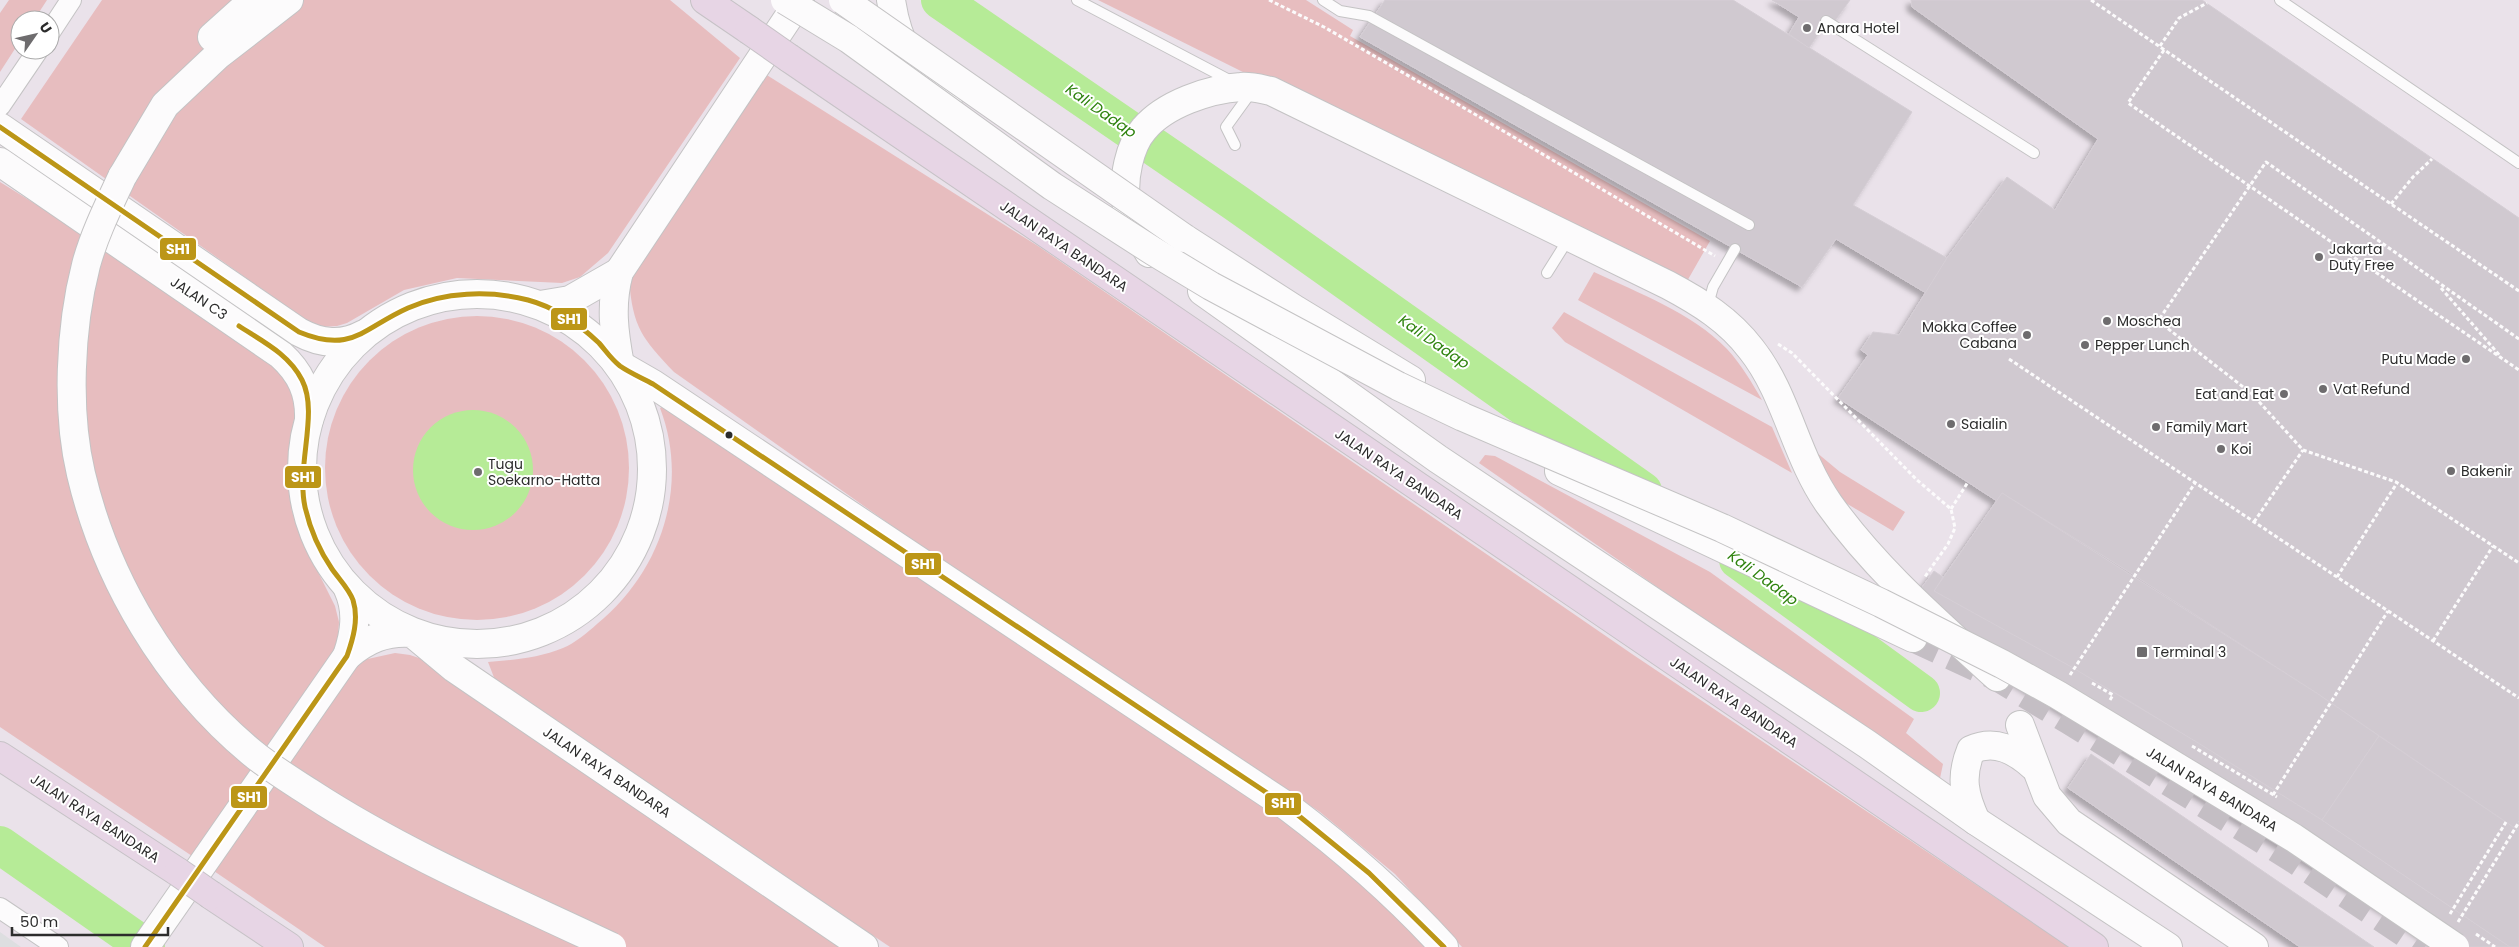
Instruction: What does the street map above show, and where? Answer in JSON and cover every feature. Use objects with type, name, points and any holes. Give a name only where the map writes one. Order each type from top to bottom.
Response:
[{"type":"main road","name":"JALAN RAYA BANDARA","points":[[705,0],[2094,947]]},
{"type":"main road","name":"JALAN RAYA BANDARA","points":[[0,756],[289,947]]},
{"type":"street","points":[[60,17],[71,0]]},
{"type":"street","points":[[253,0],[184,64],[165,105],[122,177],[86,264],[78,311],[73,360],[72,421],[80,473],[94,517],[132,606],[159,650],[190,691],[217,722],[260,759],[335,809],[393,842],[612,947]]},
{"type":"street","points":[[165,105],[217,56],[289,0]]},
{"type":"street","name":"JALAN RAYA BANDARA","points":[[785,0],[848,39],[1052,186],[1211,286],[1398,386],[1463,417],[1722,528],[1881,603],[2002,664],[2058,695],[2457,934]]},
{"type":"street","points":[[800,0],[619,272],[613,294],[613,323],[620,365],[642,408],[651,463],[649,496],[641,532],[628,558],[609,584],[597,596],[566,619],[531,634],[495,640],[464,642],[436,639],[412,633],[376,613],[336,576],[309,524],[305,506],[302,469],[309,427],[315,406],[330,372],[347,352],[370,331],[386,320],[423,302],[458,295],[499,295],[520,298],[560,313],[577,325],[620,365],[654,384],[1288,807],[1354,858],[1412,912],[1444,947]]},
{"type":"street","points":[[843,0],[1184,238],[1540,461],[1615,499],[1720,545],[1913,638]]},
{"type":"street","points":[[892,7],[900,39],[910,60],[933,87],[1149,253],[1438,459],[1867,744],[1976,821],[2168,947]]},
{"type":"street","points":[[1,112],[32,60]]},
{"type":"street","points":[[1149,253],[1129,215],[1125,184],[1131,154],[1143,130],[1150,122],[1176,106],[1202,95],[1248,87],[1271,90],[1570,237],[1708,306],[1751,348],[1764,368],[1799,451],[1829,504],[1886,573],[1997,677]]},
{"type":"street","name":"JALAN C3","points":[[1,112],[308,337],[327,343],[338,342],[358,337],[370,331]]},
{"type":"street","name":"JALAN C3","points":[[0,162],[286,359],[301,378],[307,392],[310,405],[309,427]]},
{"type":"street","points":[[540,305],[570,300],[619,272]]},
{"type":"street","points":[[145,947],[347,656],[354,631],[355,610],[348,589]]},
{"type":"street","points":[[347,656],[369,640],[385,634],[412,633]]},
{"type":"street","name":"JALAN RAYA BANDARA","points":[[412,633],[454,668],[864,947]]},
{"type":"street","points":[[2020,725],[2033,766],[2047,796],[2069,822],[2254,947]]},
{"type":"street","points":[[1976,821],[1966,791],[1964,768],[1971,750],[1984,744],[2002,747],[2018,752],[2033,766]]},
{"type":"street","points":[[0,908],[58,947]]},
{"type":"lane","points":[[1077,0],[1248,87],[1226,127],[1235,145]]},
{"type":"lane","points":[[1323,0],[1340,11],[1369,16],[1749,225]]},
{"type":"lane","points":[[2280,0],[2519,163]]},
{"type":"lane","points":[[1826,21],[2034,153]]},
{"type":"lane","points":[[1547,273],[1570,237]]},
{"type":"lane","points":[[1708,306],[1713,287],[1735,249]]},
{"type":"path","points":[[1269,0],[1324,27],[1727,263]]},
{"type":"path","points":[[2091,0],[2519,291]]},
{"type":"path","points":[[2160,46],[2180,18],[2207,3]]},
{"type":"path","points":[[2164,50],[2128,103],[2519,370]]},
{"type":"path","points":[[2391,204],[2413,177],[2432,159]]},
{"type":"path","points":[[2519,339],[2266,162],[2158,321],[2251,393],[2303,450],[2397,482],[2519,563]]},
{"type":"path","points":[[2437,283],[2505,361]]},
{"type":"path","points":[[1773,341],[1792,353],[1917,480],[1951,509],[1955,528],[1948,544],[1910,597]]},
{"type":"path","points":[[2009,359],[2519,698]]},
{"type":"path","points":[[2254,522],[2303,450]]},
{"type":"path","points":[[1951,509],[1968,482]]},
{"type":"path","points":[[2337,577],[2397,482]]},
{"type":"path","points":[[2068,678],[2195,483]]},
{"type":"path","points":[[2433,641],[2493,546]]},
{"type":"path","points":[[2273,794],[2388,612]]},
{"type":"path","points":[[2092,684],[2113,695],[2110,701]]},
{"type":"path","points":[[2449,915],[2506,822]]},
{"type":"path","points":[[2457,934],[2519,822]]},
{"type":"shaded area","points":[[9,0],[47,0],[40,10],[10,10],[10,56],[0,72],[0,13]]},
{"type":"shaded area","points":[[102,0],[670,0],[740,58],[608,253],[580,277],[562,283],[457,278],[404,290],[347,323],[322,327],[307,321],[21,119]]},
{"type":"shaded area","points":[[1098,0],[1306,0],[1353,30],[1350,36],[1710,241],[1686,283],[1255,78]]},
{"type":"shaded area","points":[[762,72],[1038,246],[1632,654],[2069,947],[1462,947],[1395,874],[1320,812],[922,547],[674,372],[654,350],[641,331],[633,310],[629,280]]},
{"type":"shaded area","points":[[0,182],[82,233],[188,309],[255,351],[293,384],[295,413],[290,456],[289,487],[292,511],[301,538],[335,606],[339,622],[338,637],[333,654],[195,858],[0,727]]},
{"type":"shaded area","points":[[1594,272],[1647,296],[1698,324],[1727,349],[1746,374],[1762,400],[1578,300]]},
{"type":"shaded area","points":[[1564,312],[1772,427],[1792,473],[1565,342],[1552,328]]},
{"type":"shaded area","points":[[477,316],[507,319],[535,328],[561,342],[584,361],[603,384],[617,410],[626,438],[629,468],[626,498],[617,526],[603,552],[584,575],[561,594],[535,608],[507,617],[477,620],[447,617],[419,608],[393,594],[370,575],[351,552],[337,526],[328,498],[325,468],[328,438],[337,410],[351,384],[370,361],[393,342],[419,328],[447,319]]},
{"type":"shaded area","points":[[671,402],[1301,828],[1431,947],[890,947],[495,680],[488,662],[535,656],[567,646],[589,631],[619,603],[638,579],[653,553],[664,526],[670,497],[672,467],[669,438],[660,408]]},
{"type":"shaded area","points":[[473,410],[485,411],[496,415],[506,420],[515,428],[523,437],[528,447],[532,458],[532,482],[528,493],[523,503],[515,512],[506,520],[496,525],[485,529],[473,530],[461,529],[450,525],[440,520],[431,512],[423,503],[418,493],[414,482],[413,470],[414,458],[418,447],[423,437],[431,428],[440,420],[450,415],[461,411]]},
{"type":"shaded area","points":[[1816,452],[1840,472],[1905,512],[1893,531],[1839,499]]},
{"type":"shaded area","points":[[1485,455],[1495,456],[1710,572],[1914,719],[1906,733],[1943,764],[1939,783],[1479,463]]},
{"type":"shaded area","points":[[395,653],[425,660],[740,880],[840,947],[325,947],[211,869],[350,671],[363,660]]},
{"type":"shaded area","points":[[0,932],[21,947],[0,947]]},
{"type":"building","points":[[1385,0],[1733,0],[1912,112],[1853,205],[1947,258],[1926,293],[1836,239],[1802,287],[1360,37]]},
{"type":"building","name":"Anara Hotel","points":[[1772,0],[1850,0],[1835,21],[1830,17],[1809,48],[1789,34],[1799,17]]},
{"type":"building","name":"Terminal 3","points":[[1911,0],[2202,0],[2519,218],[2519,831],[2318,694],[2126,570],[2002,493],[1997,501],[1838,398],[1868,355],[1861,350],[1873,332],[1899,335],[1947,258],[2007,177],[2055,210],[2098,139],[1912,7]]},
{"type":"building","points":[[2002,493],[2318,694],[2379,736],[2322,820],[2131,702],[1934,591]]},
{"type":"building","points":[[1934,571],[1943,577],[1934,591],[2068,665],[2195,741],[2322,820],[2510,947],[2440,947],[2395,916],[1904,612]]},
{"type":"building","points":[[2379,736],[2519,831],[2519,947],[2510,947],[2322,820]]},
{"type":"building","points":[[2091,754],[2374,947],[2300,947],[2068,788]]},
{"type":"waterway","name":"Kali Dadap","points":[[940,0],[1236,203],[1643,491]]},
{"type":"waterway","name":"Kali Dadap","points":[[1738,560],[1921,693]]},
{"type":"waterway","name":"Kali Dadap","points":[[0,845],[146,947]]},
{"type":"tunnel","points":[[1913,638],[1997,677],[2070,721],[2292,858],[2425,947]]},
{"type":"transit line","name":"SH1","points":[[0,127],[299,332],[317,338],[332,340],[356,336],[408,308],[436,299],[467,294],[513,297],[538,303],[557,312],[591,336],[620,366],[653,384],[1288,807],[1369,873],[1444,947]]},
{"type":"transit line","name":"SH1","points":[[145,947],[347,656],[354,629],[355,607],[353,600],[319,547],[305,507],[303,474],[308,424],[307,393],[297,371],[282,355],[239,326]]},
{"type":"place","name":"Anara Hotel","points":[[1807,28]]},
{"type":"place","name":"Jakarta Duty Free","points":[[2319,257]]},
{"type":"place","name":"Moschea","points":[[2107,321]]},
{"type":"place","name":"Mokka Coffee Cabana","points":[[2027,335]]},
{"type":"place","name":"Pepper Lunch","points":[[2085,345]]},
{"type":"place","name":"Putu Made","points":[[2466,359]]},
{"type":"place","name":"Vat Refund","points":[[2323,389]]},
{"type":"place","name":"Eat and Eat","points":[[2284,394]]},
{"type":"place","name":"Saialin","points":[[1951,424]]},
{"type":"place","name":"Family Mart","points":[[2156,427]]},
{"type":"place","name":"Koi","points":[[2221,449]]},
{"type":"place","name":"Bakenir","points":[[2451,471]]},
{"type":"place","name":"Tugu Soekarno-Hatta","points":[[478,472]]},
{"type":"place","name":"Terminal 3","points":[[2142,652]]}]
